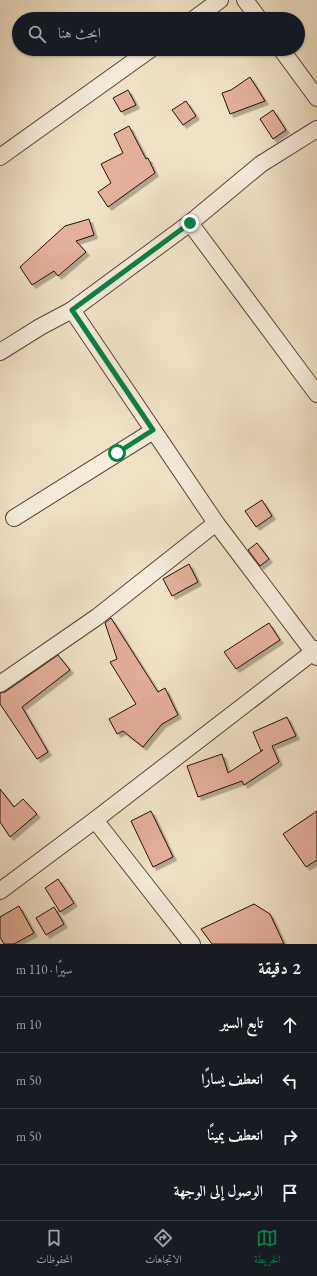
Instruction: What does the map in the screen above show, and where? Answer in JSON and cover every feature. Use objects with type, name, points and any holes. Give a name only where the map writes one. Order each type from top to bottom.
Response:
[{"type":"street","points":[[204,12],[220,0]]},
{"type":"street","points":[[245,0],[254,12]]},
{"type":"street","points":[[0,157],[142,56]]},
{"type":"street","points":[[286,56],[317,98]]},
{"type":"street","points":[[0,352],[40,327],[72,310],[190,223],[261,164],[317,129]]},
{"type":"street","points":[[190,223],[317,394]]},
{"type":"street","points":[[0,891],[316,653],[216,523],[72,310]]},
{"type":"street","points":[[14,518],[153,430]]},
{"type":"street","points":[[0,684],[97,617],[216,523]]},
{"type":"street","points":[[95,820],[192,944]]},
{"type":"building","points":[[250,77],[265,101],[230,114],[222,93],[231,90]]},
{"type":"building","points":[[128,90],[136,105],[121,112],[113,98]]},
{"type":"building","points":[[186,101],[196,116],[183,125],[172,110]]},
{"type":"building","points":[[273,110],[286,130],[273,139],[260,119]]},
{"type":"building","points":[[129,126],[155,173],[108,207],[98,192],[111,183],[101,164],[123,153],[114,134]]},
{"type":"building","points":[[89,219],[94,235],[76,241],[86,252],[58,276],[54,271],[32,285],[20,267],[65,226]]},
{"type":"building","points":[[262,500],[272,516],[256,527],[245,511]]},
{"type":"building","points":[[257,543],[269,559],[260,566],[248,550]]},
{"type":"building","points":[[189,564],[198,582],[172,596],[163,579]]},
{"type":"building","points":[[111,618],[158,692],[165,688],[178,715],[162,724],[143,747],[123,731],[117,734],[109,719],[136,704],[110,662],[117,659],[105,623]]},
{"type":"building","points":[[269,623],[280,640],[236,669],[224,652]]},
{"type":"building","points":[[58,655],[70,670],[22,707],[48,752],[37,759],[0,704],[0,693],[5,692]]},
{"type":"building","points":[[287,717],[296,736],[272,746],[279,762],[244,785],[242,781],[198,797],[187,766],[222,754],[228,773],[263,750],[261,751],[253,732]]},
{"type":"building","points":[[0,789],[14,807],[23,799],[37,814],[10,837],[0,822]]},
{"type":"building","points":[[151,811],[173,857],[153,867],[131,821]]},
{"type":"building","points":[[317,811],[317,860],[306,867],[283,834]]},
{"type":"building","points":[[58,879],[74,903],[60,912],[45,888]]},
{"type":"building","points":[[254,904],[270,914],[284,944],[212,944],[201,929]]},
{"type":"building","points":[[19,906],[34,933],[14,944],[4,944],[0,937],[0,917]]},
{"type":"building","points":[[54,907],[64,924],[46,935],[36,918]]},
{"type":"route","points":[[117,453],[153,430],[72,310],[190,223]]}]
